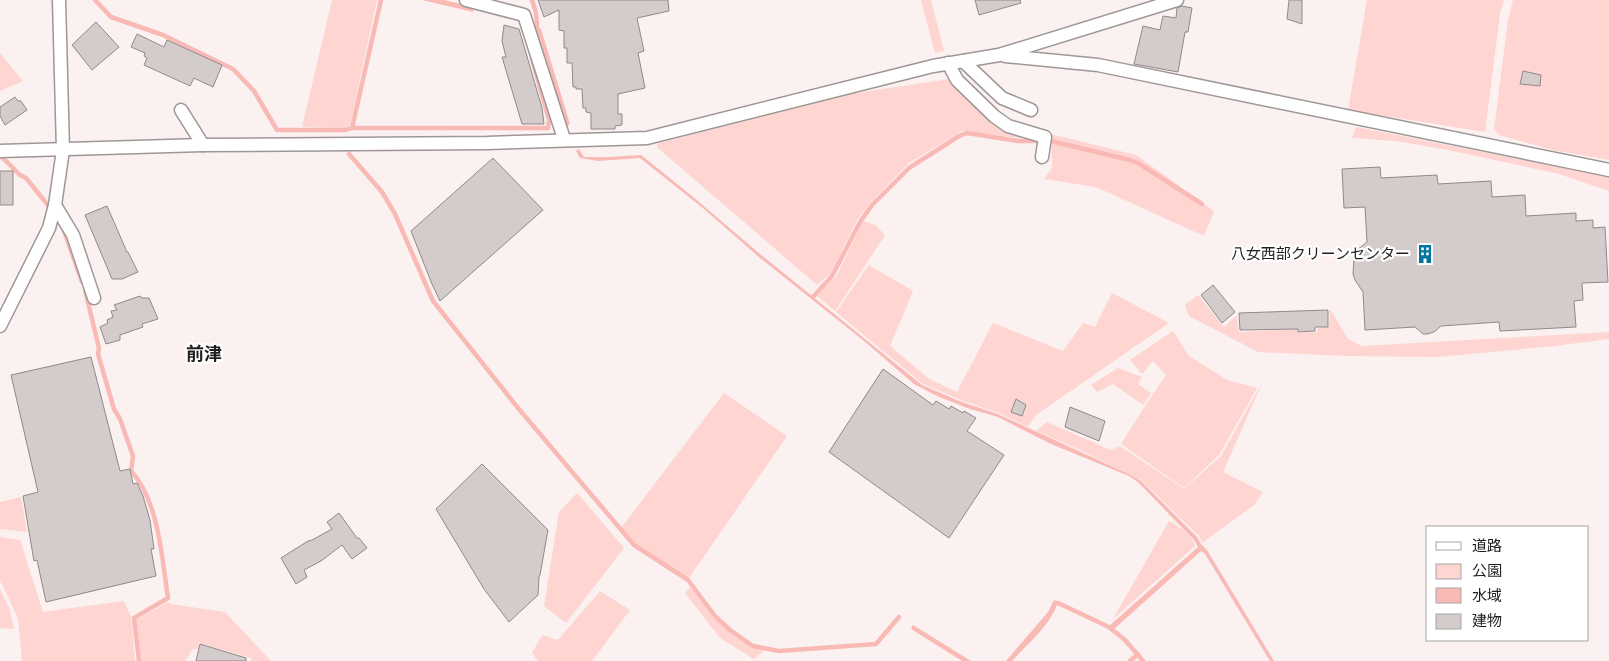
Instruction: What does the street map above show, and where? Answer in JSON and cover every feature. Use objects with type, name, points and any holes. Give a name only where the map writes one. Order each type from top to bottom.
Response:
[{"type":"street","points":[[0,326],[49,228],[55,205],[63,150],[59,0]]},
{"type":"street","points":[[466,0],[524,15],[564,139]]},
{"type":"street","points":[[0,152],[203,145],[647,138],[948,63],[999,55],[1177,0]]},
{"type":"street","points":[[999,55],[1098,65],[1609,170]]},
{"type":"street","points":[[964,61],[1002,98],[1031,110]]},
{"type":"street","points":[[948,63],[957,80],[994,116],[1008,126],[1045,136],[1042,157]]},
{"type":"street","points":[[181,110],[203,145]]},
{"type":"street","points":[[55,205],[73,235],[94,298]]},
{"type":"green space","points":[[332,0],[377,0],[350,125],[345,128],[302,127]]},
{"type":"green space","points":[[921,0],[931,0],[944,51],[935,53]]},
{"type":"green space","points":[[1367,0],[1504,0],[1500,14],[1485,132],[1348,110]]},
{"type":"green space","points":[[1513,0],[1609,0],[1609,160],[1553,150],[1499,135],[1494,129],[1508,20]]},
{"type":"green space","points":[[0,53],[23,81],[0,91]]},
{"type":"green space","points":[[950,79],[1033,138],[962,131],[909,163],[871,202],[857,220],[831,273],[817,285],[658,148],[657,144],[836,96]]},
{"type":"green space","points":[[1356,127],[1609,177],[1609,191],[1559,174],[1448,150],[1396,141],[1352,138]]},
{"type":"green space","points":[[1051,134],[1136,155],[1214,211],[1204,236],[1096,187],[1044,179],[1052,168]]},
{"type":"green space","points":[[863,221],[875,225],[885,235],[835,311],[817,296],[837,275]]},
{"type":"green space","points":[[869,265],[913,291],[890,346],[929,379],[957,392],[993,323],[1063,351],[1083,323],[1095,327],[1112,293],[1169,323],[1036,415],[1028,427],[999,413],[963,401],[923,384],[836,312]]},
{"type":"green space","points":[[1198,295],[1224,327],[1237,315],[1239,332],[1297,329],[1298,333],[1317,332],[1318,328],[1329,327],[1330,309],[1348,339],[1362,346],[1609,332],[1609,339],[1438,357],[1347,356],[1258,352],[1189,316],[1185,305]]},
{"type":"green space","points":[[1173,331],[1189,356],[1227,380],[1257,388],[1219,455],[1184,488],[1121,444],[1166,375],[1153,361],[1142,374],[1130,360]]},
{"type":"green space","points":[[1118,368],[1142,377],[1138,384],[1151,393],[1143,405],[1113,384],[1097,392],[1091,385]]},
{"type":"green space","points":[[1263,381],[1223,472],[1263,492],[1254,505],[1202,543],[1200,537],[1141,480],[1036,431],[1047,422],[1111,450],[1120,446],[1184,489],[1221,456]]},
{"type":"green space","points":[[724,393],[787,436],[689,578],[635,544],[621,528]]},
{"type":"green space","points":[[577,493],[624,548],[566,623],[544,606],[559,512]]},
{"type":"green space","points":[[21,497],[27,532],[0,529],[0,502]]},
{"type":"green space","points":[[1169,521],[1181,528],[1195,546],[1113,619]]},
{"type":"green space","points":[[0,537],[20,540],[43,612],[124,601],[131,617],[135,661],[22,661],[18,618],[0,580]]},
{"type":"green space","points":[[690,587],[722,625],[742,640],[764,651],[754,659],[720,638],[685,593]]},
{"type":"green space","points":[[0,589],[9,608],[14,629],[0,628]]},
{"type":"green space","points":[[600,591],[630,610],[592,661],[538,661],[532,653],[542,635],[558,640]]},
{"type":"green space","points":[[168,602],[170,604],[225,612],[271,661],[251,661],[251,658],[199,643],[198,649],[193,649],[185,661],[141,661],[136,620]]},
{"type":"water","points":[[422,0],[444,0],[474,7],[473,12]]},
{"type":"water","points":[[537,25],[541,29],[570,124],[567,126],[536,30],[535,26]]},
{"type":"water","points":[[579,149],[584,157],[641,155],[922,385],[959,401],[998,414],[1141,481],[1198,538],[1207,550],[1274,661],[1270,661],[1205,554],[1201,551],[1113,630],[1108,627],[1198,547],[1194,540],[1139,483],[1129,476],[1051,444],[998,417],[939,397],[914,384],[640,158],[598,161],[580,158],[576,151]]},
{"type":"water","points":[[1054,600],[1058,602],[1045,626],[1012,661],[1006,661],[1048,612]]},
{"type":"water","points":[[913,625],[971,661],[962,661],[911,629]]},
{"type":"building","points":[[538,0],[668,0],[669,11],[637,18],[644,51],[638,53],[645,88],[618,94],[618,114],[622,114],[622,125],[615,126],[615,129],[591,129],[591,113],[586,112],[586,108],[583,108],[582,89],[573,87],[572,63],[567,63],[567,48],[564,48],[564,31],[559,30],[559,10],[544,17]]},
{"type":"building","points":[[975,0],[1020,0],[1021,3],[979,15]]},
{"type":"building","points":[[1289,0],[1302,0],[1302,24],[1287,19]]},
{"type":"building","points":[[1182,6],[1192,8],[1188,32],[1185,32],[1178,72],[1134,64],[1143,26],[1160,30],[1163,16],[1176,18],[1177,8]]},
{"type":"building","points":[[96,22],[119,47],[92,70],[72,45]]},
{"type":"building","points":[[504,25],[519,29],[542,108],[544,124],[522,124],[502,57],[506,57],[502,41]]},
{"type":"building","points":[[137,34],[164,47],[167,40],[222,65],[213,87],[194,78],[190,86],[144,65],[147,58],[144,56],[145,53],[131,47]]},
{"type":"building","points":[[1523,71],[1541,75],[1540,86],[1520,84]]},
{"type":"building","points":[[15,97],[18,101],[21,101],[27,110],[5,125],[0,116],[0,107]]},
{"type":"building","points":[[493,158],[543,210],[440,301],[411,231]]},
{"type":"building","points":[[1380,167],[1381,178],[1437,175],[1438,184],[1491,181],[1492,197],[1525,195],[1526,216],[1576,213],[1576,221],[1593,220],[1593,228],[1605,227],[1608,282],[1582,283],[1583,300],[1574,301],[1576,327],[1500,331],[1499,322],[1441,326],[1434,332],[1427,334],[1423,334],[1415,327],[1365,330],[1363,292],[1353,274],[1354,257],[1357,250],[1367,242],[1365,207],[1344,208],[1342,169]]},
{"type":"building","points":[[0,171],[13,171],[13,205],[0,205]]},
{"type":"building","points":[[107,206],[138,272],[122,279],[112,279],[85,215]]},
{"type":"building","points":[[1213,285],[1235,312],[1222,323],[1201,295]]},
{"type":"building","points":[[140,296],[142,298],[149,298],[158,319],[142,324],[143,327],[120,335],[120,340],[106,344],[100,327],[108,323],[107,320],[113,317],[111,311],[117,310],[114,305]]},
{"type":"building","points":[[1328,310],[1328,327],[1315,327],[1315,331],[1298,332],[1298,329],[1240,330],[1239,313]]},
{"type":"building","points":[[91,357],[120,471],[130,469],[133,484],[137,483],[143,496],[150,520],[154,549],[151,549],[156,576],[46,602],[37,560],[34,561],[23,496],[38,492],[11,375]]},
{"type":"building","points":[[883,369],[933,405],[936,401],[949,409],[951,406],[976,418],[967,431],[1004,455],[949,538],[829,452]]},
{"type":"building","points":[[1016,399],[1026,405],[1022,416],[1011,412]]},
{"type":"building","points":[[1070,407],[1105,421],[1099,441],[1065,427]]},
{"type":"building","points":[[482,464],[548,530],[539,577],[538,595],[509,622],[484,589],[436,509]]},
{"type":"building","points":[[339,513],[357,538],[367,548],[352,559],[342,545],[321,561],[304,570],[307,577],[296,584],[281,558],[332,529],[327,522]]},
{"type":"building","points":[[200,644],[246,658],[246,661],[196,661]]},
{"type":"waterway","points":[[95,0],[111,17],[163,35],[233,69],[254,91],[277,130],[548,128],[549,120],[532,59]]},
{"type":"waterway","points":[[352,128],[381,0]]},
{"type":"waterway","points":[[532,0],[537,25]]},
{"type":"waterway","points":[[813,297],[832,276],[860,222],[872,205],[909,168],[959,136],[967,133],[1018,141],[1051,141],[1130,160],[1138,163],[1202,204]]},
{"type":"waterway","points":[[349,154],[382,192],[395,214],[433,301],[518,408],[634,545],[688,580],[715,616],[730,630],[753,646],[779,651],[876,644],[899,617]]},
{"type":"waterway","points":[[0,155],[20,175],[26,178],[51,209]]},
{"type":"waterway","points":[[63,228],[82,282]]},
{"type":"waterway","points":[[85,290],[99,348],[98,354],[114,409],[120,419],[133,456],[131,471],[148,498],[158,531],[164,566],[168,598],[134,618],[139,661]]},
{"type":"waterway","points":[[1058,603],[1109,627],[1125,640],[1143,661]]},
{"type":"waterway","points":[[1130,661],[1138,654]]},
{"type":"place","name":"八女西部クリーンセンター","points":[[1425,254]]},
{"type":"district","name":"前津","points":[[204,354]]}]
